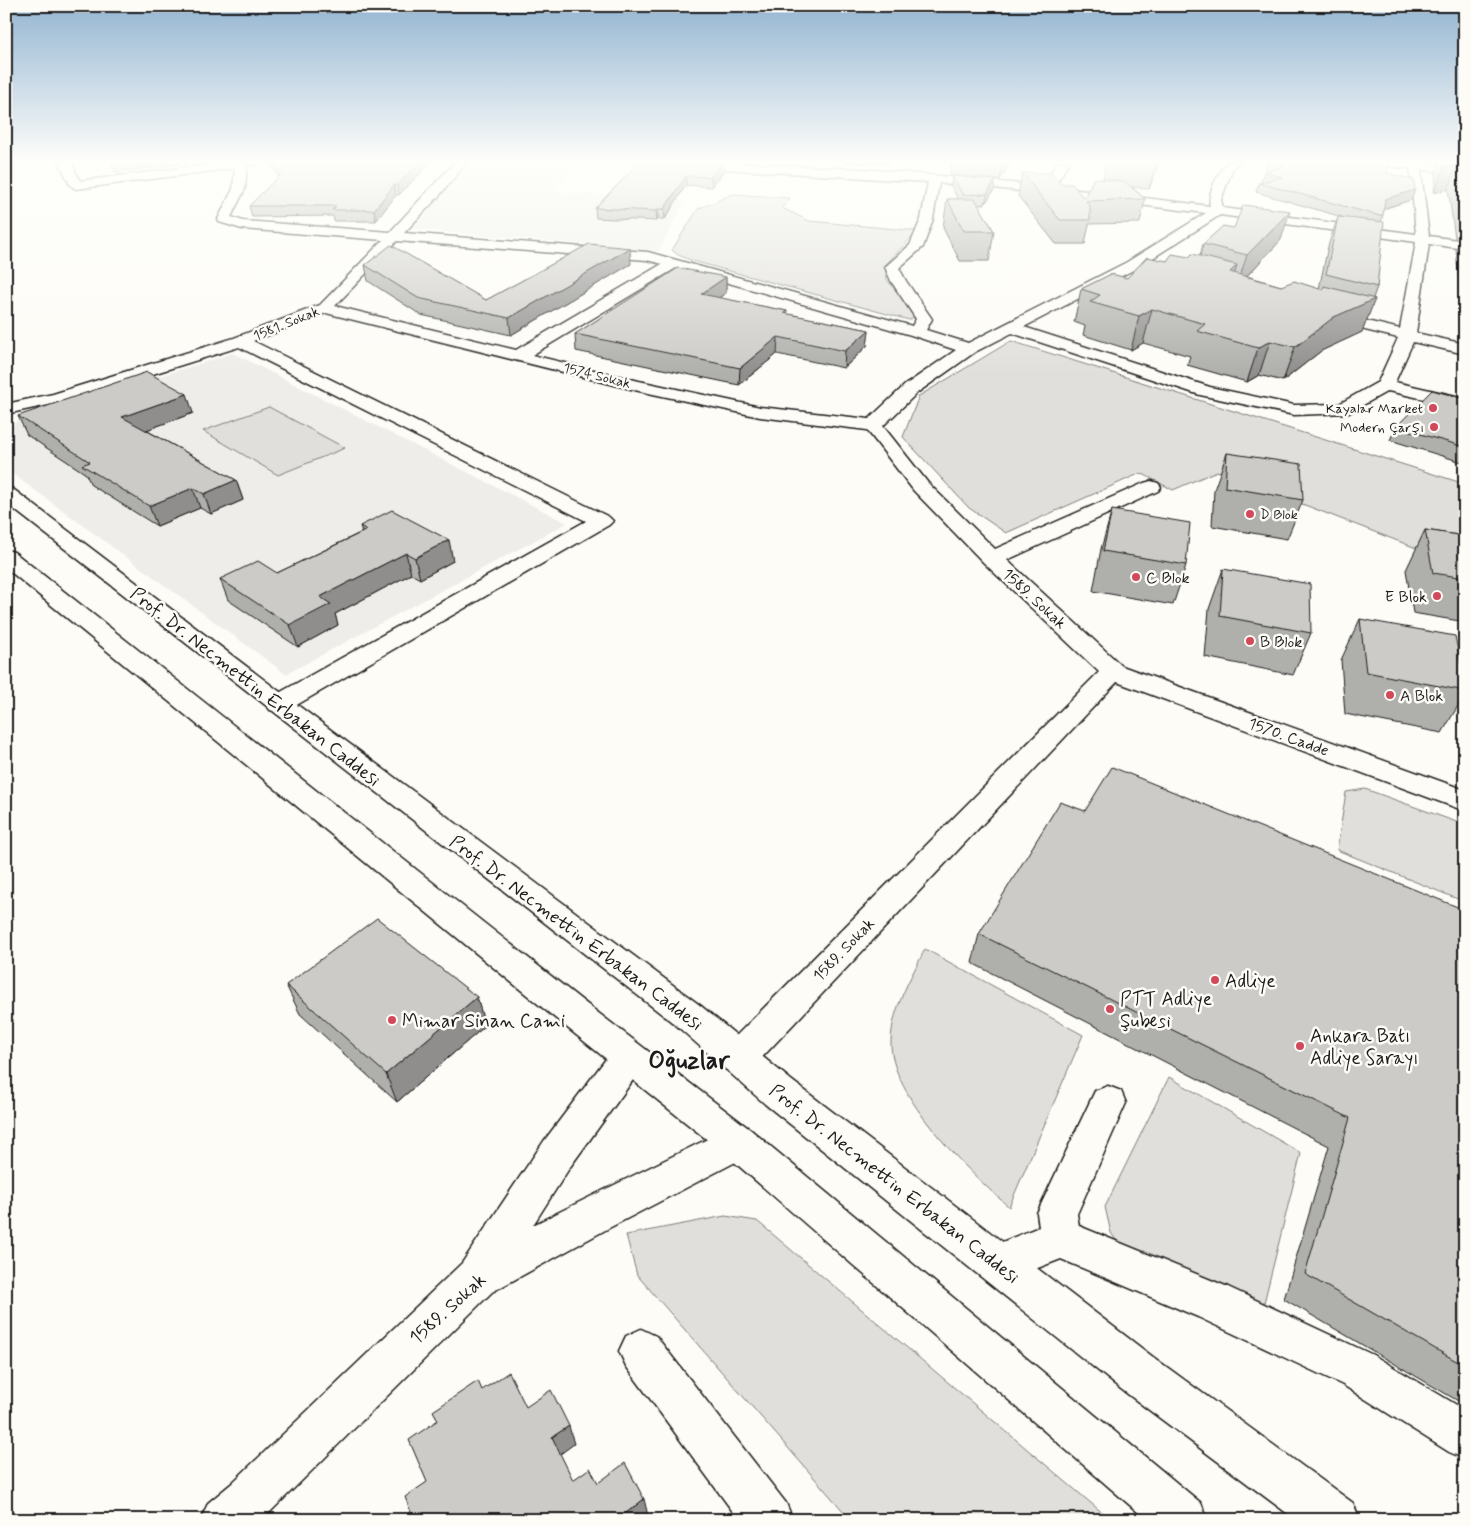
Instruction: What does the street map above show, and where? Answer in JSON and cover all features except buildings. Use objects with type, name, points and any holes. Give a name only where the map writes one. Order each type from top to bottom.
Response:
[{"type":"street","points":[[344,233],[648,256],[917,332],[969,349]]},
{"type":"street","name":"1581. Sokak","points":[[57,398],[240,341],[325,308],[395,233]]},
{"type":"street","points":[[917,332],[924,319],[918,305],[896,280],[892,267],[916,247],[921,233]]},
{"type":"street","points":[[873,424],[911,389],[969,349],[1132,265],[1183,233]]},
{"type":"street","points":[[1380,233],[1465,245]]},
{"type":"street","points":[[1012,328],[1206,391],[1294,410],[1344,409],[1385,385],[1407,337],[1422,233]]},
{"type":"street","points":[[520,355],[675,263]]},
{"type":"street","points":[[1132,265],[1151,270]]},
{"type":"street","name":"1574 Sokak","points":[[325,308],[639,386],[760,412],[873,424]]},
{"type":"street","points":[[1312,312],[1407,337],[1465,349]]},
{"type":"street","points":[[240,341],[602,521],[278,704]]},
{"type":"street","points":[[1385,385],[1465,403]]},
{"type":"street","points":[[6,409],[57,398]]},
{"type":"street","points":[[6,421],[57,398]]},
{"type":"street","name":"1589. Sokak","points":[[738,1058],[1114,672],[992,558],[921,487],[873,424]]},
{"type":"street","points":[[992,558],[1151,487]]},
{"type":"street","name":"Prof. Dr. Necmettin Erbakan Caddesi","points":[[6,494],[278,704],[689,1016],[778,1092],[999,1263],[1137,1373],[1336,1520]]},
{"type":"street","points":[[6,556],[628,1058],[738,1142],[1184,1520]]},
{"type":"street","name":"1570. Cadde","points":[[1114,672],[1465,801]]},
{"type":"street","points":[[477,1277],[557,1154],[628,1058]]},
{"type":"street","points":[[1061,1239],[1057,1213],[1108,1103]]},
{"type":"street","name":"1589. Sokak","points":[[225,1520],[477,1277],[595,1214],[738,1142]]},
{"type":"street","points":[[999,1263],[1061,1239],[1213,1302],[1358,1370],[1465,1436]]},
{"type":"street","points":[[641,1351],[769,1520]]},
{"type":"shaded area","points":[[459,233],[668,233],[659,251]]},
{"type":"shaded area","points":[[683,233],[916,233],[885,265],[887,280],[916,316],[909,320],[693,261],[678,255],[672,250]]},
{"type":"shaded area","points":[[1011,341],[1465,484],[1465,567],[1217,471],[1173,490],[1141,473],[1006,533],[969,508],[903,437],[919,396]]},
{"type":"shaded area","points":[[233,353],[567,523],[286,674],[6,469],[6,432],[17,421]]},
{"type":"shaded area","points":[[269,407],[345,448],[278,475],[203,431]]},
{"type":"shaded area","points":[[1365,789],[1465,825],[1465,902],[1337,850],[1346,792]]},
{"type":"shaded area","points":[[925,949],[1083,1035],[1009,1207],[954,1154],[935,1132],[917,1109],[903,1085],[894,1063],[891,1041],[895,1017],[903,994]]},
{"type":"shaded area","points":[[1169,1077],[1301,1153],[1264,1303],[1225,1296],[1123,1250],[1111,1233],[1105,1207]]},
{"type":"shaded area","points":[[725,1216],[757,1221],[1111,1520],[851,1520],[637,1275],[626,1235]]},
{"type":"place","name":"Kayalar Market","points":[[1433,408]]},
{"type":"place","name":"Modern Çarşı","points":[[1434,427]]},
{"type":"place","name":"D Blok","points":[[1250,514]]},
{"type":"place","name":"C Blok","points":[[1136,577]]},
{"type":"place","name":"E Blok","points":[[1437,596]]},
{"type":"place","name":"B Blok","points":[[1250,641]]},
{"type":"place","name":"A Blok","points":[[1390,695]]},
{"type":"place","name":"Adliye","points":[[1215,980]]},
{"type":"place","name":"PTT Adliye Şubesi","points":[[1110,1009]]},
{"type":"place","name":"Mimar Sinan Cami","points":[[392,1020]]},
{"type":"place","name":"Ankara Batı Adliye Sarayı","points":[[1300,1046]]},
{"type":"district","name":"Oğuzlar","points":[[689,1059]]}]
